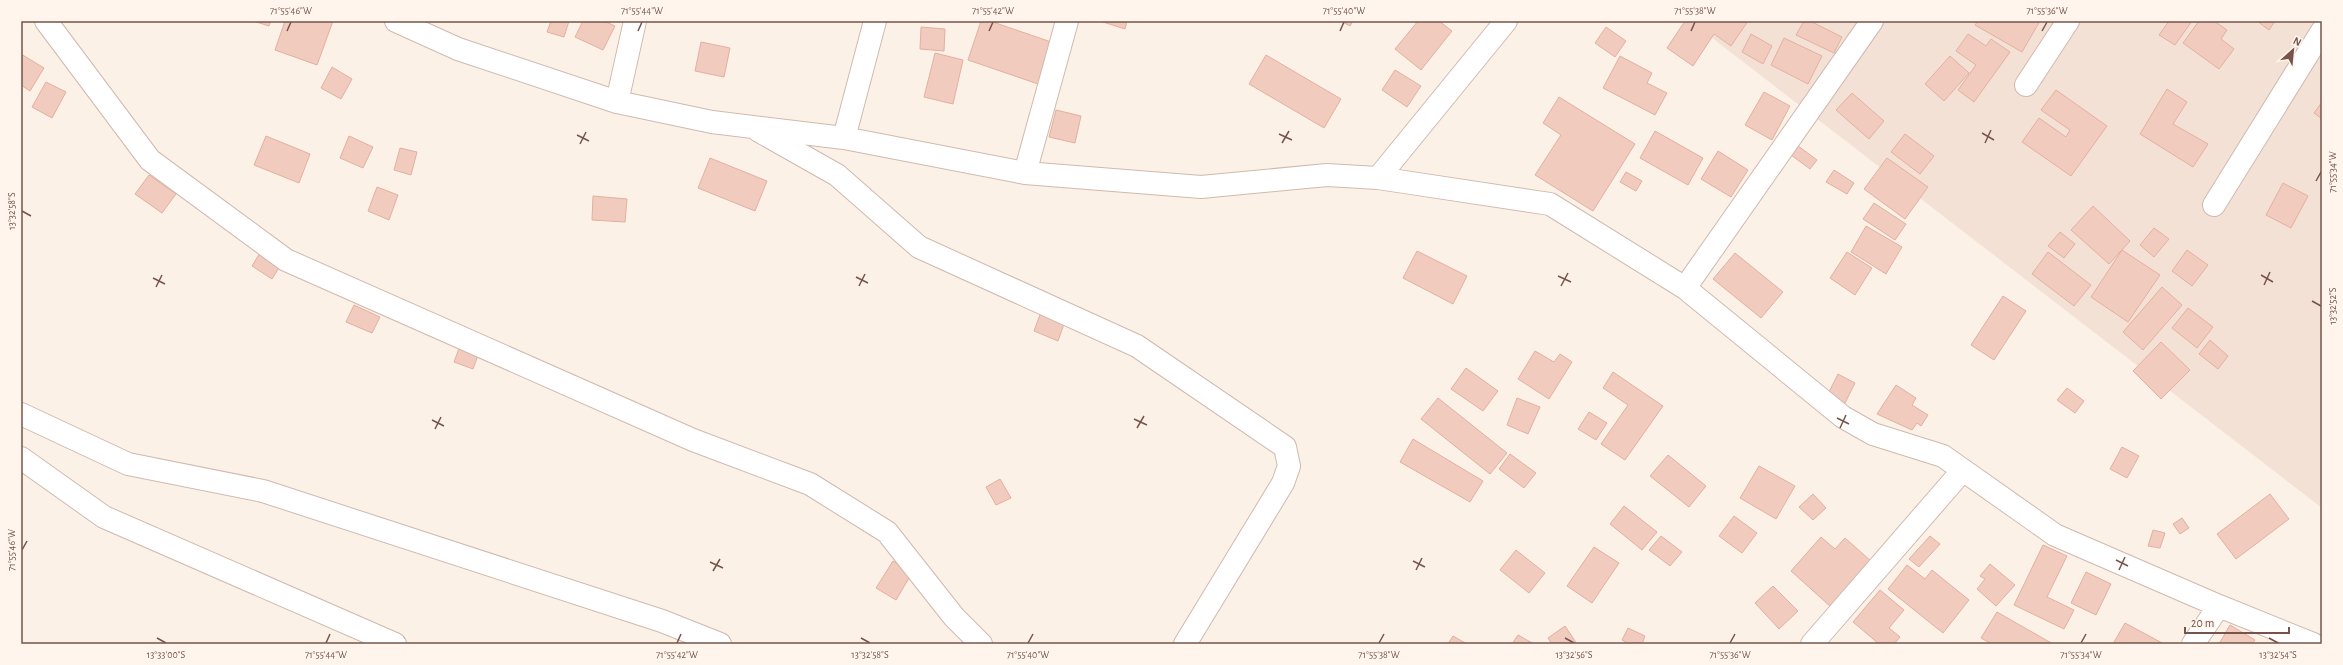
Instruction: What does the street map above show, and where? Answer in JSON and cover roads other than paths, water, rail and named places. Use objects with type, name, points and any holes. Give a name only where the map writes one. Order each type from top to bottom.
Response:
[{"type":"street","points":[[46,21],[150,160],[286,260],[693,440],[810,484],[887,532],[954,617],[981,644]]},
{"type":"street","points":[[396,21],[458,49],[617,102],[712,122],[844,138],[1025,174],[1201,187],[1328,175],[1378,178],[1550,204],[1684,288],[1842,417],[1873,434],[1943,456],[2055,535],[2219,606],[2313,644]]},
{"type":"street","points":[[617,102],[635,21]]},
{"type":"street","points":[[844,138],[875,21]]},
{"type":"street","points":[[1025,174],[1067,21]]},
{"type":"street","points":[[1378,178],[1506,21]]},
{"type":"street","points":[[1684,288],[1872,21]]},
{"type":"street","points":[[2026,85],[2068,21]]},
{"type":"street","points":[[2214,205],[2322,31]]},
{"type":"street","points":[[750,126],[837,175],[919,247],[1137,346],[1285,447],[1289,466],[1282,483],[1185,644]]},
{"type":"street","points":[[21,414],[128,464],[263,491],[662,621],[720,644]]},
{"type":"street","points":[[21,458],[104,517],[395,644]]},
{"type":"street","points":[[1812,644],[1963,470]]},
{"type":"street","points":[[2193,644],[2219,606]]}]
